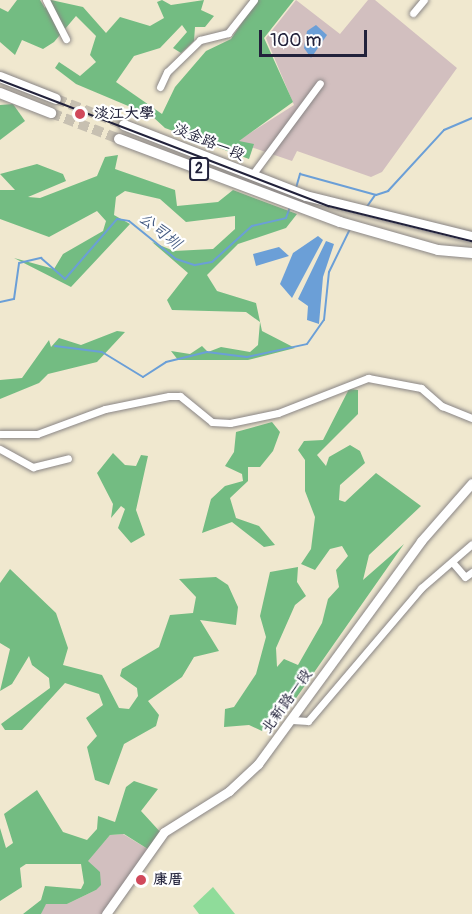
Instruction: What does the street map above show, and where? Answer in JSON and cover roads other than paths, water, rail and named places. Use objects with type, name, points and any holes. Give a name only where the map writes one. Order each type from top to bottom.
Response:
[{"type":"main road","points":[[0,77],[56,99]]},
{"type":"main road","points":[[0,93],[51,113]]},
{"type":"main road","name":"淡金路一段","points":[[124,125],[306,196],[381,219],[472,237]]},
{"type":"main road","name":"淡金路一段","points":[[119,139],[340,222],[438,250],[472,253]]},
{"type":"main road","name":"北新路一段","points":[[106,914],[164,832],[243,780],[292,720],[421,541],[472,483]]},
{"type":"street","points":[[46,0],[66,39]]},
{"type":"street","points":[[160,87],[167,72],[200,40],[228,33],[254,0]]},
{"type":"street","points":[[413,13],[424,0]]},
{"type":"street","points":[[252,175],[320,83]]},
{"type":"street","points":[[0,434],[37,434],[105,409],[169,396],[180,396],[212,422],[230,423],[278,413],[368,378],[421,388],[441,406],[472,418]]},
{"type":"street","points":[[0,449],[33,467],[68,458]]},
{"type":"street","points":[[292,720],[308,721],[421,588],[453,563],[472,544]]},
{"type":"street","points":[[453,563],[465,577],[472,572]]},
{"type":"water","points":[[316,25],[327,35],[311,58],[304,48],[307,31]]},
{"type":"water","points":[[318,236],[323,240],[292,298],[280,284],[293,253]]},
{"type":"water","points":[[326,241],[334,244],[323,277],[319,324],[307,320],[308,306],[298,299]]},
{"type":"water","points":[[279,247],[289,256],[256,266],[253,254]]},
{"type":"waterway","name":"公司圳","points":[[296,188],[300,174],[376,195],[388,191],[444,130],[472,118]]},
{"type":"waterway","points":[[366,208],[375,195]]},
{"type":"waterway","name":"公司圳","points":[[0,302],[14,299],[19,263],[41,258],[65,279],[117,219],[129,221],[176,259],[195,265],[212,262],[252,226],[286,218],[290,207]]},
{"type":"waterway","points":[[55,346],[102,352],[143,377],[166,362],[207,352],[247,357],[307,344],[324,320],[329,272],[350,229]]},
{"type":"tunnel","points":[[56,99],[124,125]]},
{"type":"tunnel","points":[[51,113],[119,139]]},
{"type":"tram line","points":[[0,80],[329,206],[472,241]]},
{"type":"place","name":"淡江大學","points":[[80,114]]},
{"type":"place","name":"康厝","points":[[141,880]]}]
